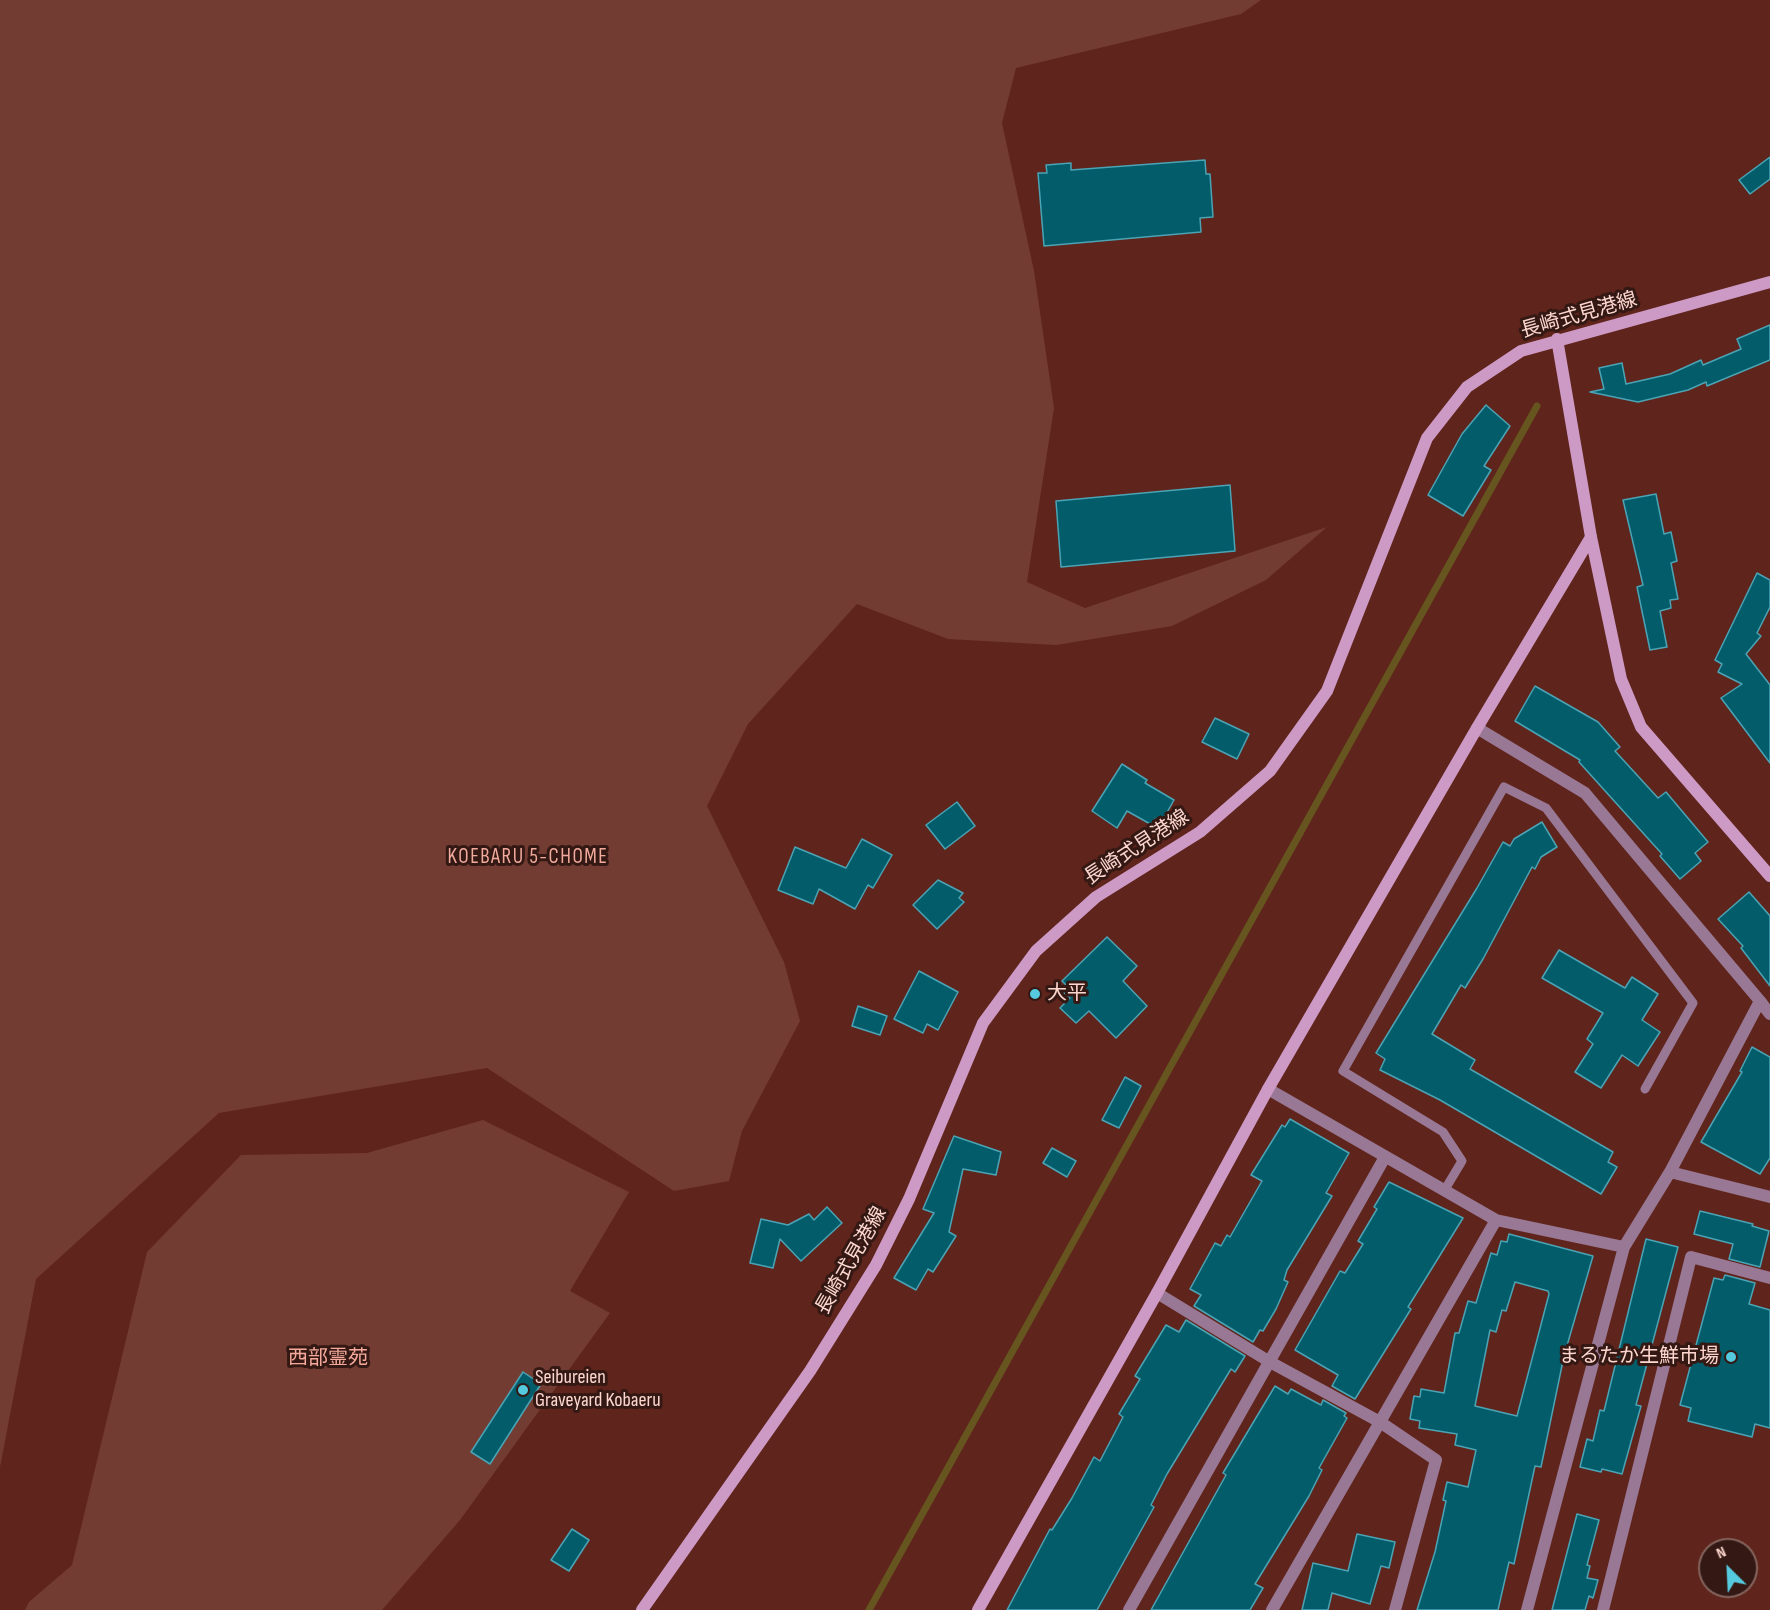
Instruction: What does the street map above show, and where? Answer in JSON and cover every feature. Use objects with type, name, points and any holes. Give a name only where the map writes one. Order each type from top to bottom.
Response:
[{"type":"street","name":"長崎式見港線","points":[[642,1610],[810,1371],[876,1265],[909,1199],[983,1023],[1036,951],[1096,897],[1200,832],[1270,771],[1327,691],[1427,438],[1467,387],[1521,351],[1557,339],[1666,312],[1770,282]]},
{"type":"street","points":[[1557,339],[1591,537],[1621,679],[1641,727],[1770,876]]},
{"type":"street","points":[[978,1610],[1157,1293],[1268,1089],[1477,728],[1591,537]]},
{"type":"street","points":[[1477,728],[1585,793],[1770,1014]]},
{"type":"street","points":[[1527,1610],[1624,1247],[1670,1172],[1760,1001]]},
{"type":"street","points":[[1268,1089],[1496,1220],[1624,1247]]},
{"type":"street","points":[[1129,1610],[1385,1157]]},
{"type":"street","points":[[1670,1172],[1770,1197]]},
{"type":"street","points":[[1272,1610],[1496,1220]]},
{"type":"street","points":[[1604,1610],[1692,1257],[1770,1278]]},
{"type":"street","points":[[1157,1293],[1270,1362],[1380,1422],[1437,1460],[1395,1610]]},
{"type":"lane","points":[[1444,1191],[1462,1161],[1443,1132],[1343,1071],[1504,788],[1546,808],[1693,1002],[1645,1089]]},
{"type":"green space","points":[[0,0],[1261,0],[1241,14],[1016,68],[1002,123],[1034,271],[1054,408],[1027,582],[1085,608],[1327,527],[1266,580],[1172,626],[1056,645],[948,639],[857,604],[748,724],[707,806],[784,962],[800,1021],[742,1131],[729,1181],[674,1191],[487,1068],[219,1113],[36,1279],[0,1467]]},
{"type":"green space","name":"西部霊苑","points":[[483,1120],[629,1192],[570,1291],[610,1313],[460,1520],[382,1610],[25,1610],[29,1602],[72,1565],[147,1252],[241,1155],[367,1153]]},
{"type":"building","points":[[1770,157],[1770,179],[1750,194],[1739,180]]},
{"type":"building","points":[[1205,160],[1206,174],[1210,174],[1213,217],[1200,218],[1201,232],[1044,246],[1038,173],[1047,173],[1046,165],[1071,163],[1071,170]]},
{"type":"building","points":[[1770,325],[1770,360],[1707,386],[1706,382],[1688,390],[1638,402],[1590,392],[1604,389],[1599,368],[1622,363],[1626,384],[1670,374],[1701,360],[1703,365],[1741,349],[1737,339]]},
{"type":"building","points":[[1486,405],[1510,426],[1484,466],[1491,470],[1463,516],[1428,495],[1462,434]]},
{"type":"building","points":[[1230,485],[1235,551],[1061,567],[1056,501]]},
{"type":"building","points":[[1656,494],[1664,534],[1671,532],[1677,561],[1671,563],[1678,599],[1670,600],[1671,608],[1660,611],[1667,647],[1650,650],[1637,587],[1643,585],[1623,500]]},
{"type":"building","points":[[1757,573],[1770,580],[1770,607],[1757,633],[1761,636],[1746,654],[1770,685],[1770,763],[1721,698],[1742,684],[1718,672],[1722,664],[1715,660]]},
{"type":"building","points":[[1535,686],[1598,722],[1620,747],[1615,751],[1658,798],[1666,792],[1708,842],[1695,853],[1701,861],[1680,879],[1660,856],[1662,854],[1579,762],[1580,760],[1515,721]]},
{"type":"building","points":[[1215,718],[1249,734],[1237,759],[1202,742]]},
{"type":"building","points":[[1122,764],[1147,780],[1145,783],[1174,800],[1161,823],[1155,819],[1152,825],[1127,811],[1117,828],[1092,811]]},
{"type":"building","points":[[957,802],[975,826],[945,849],[926,825]]},
{"type":"building","points":[[1542,822],[1557,847],[1541,857],[1535,869],[1532,867],[1483,959],[1465,988],[1461,985],[1432,1034],[1475,1060],[1470,1069],[1613,1152],[1608,1162],[1617,1167],[1601,1194],[1440,1100],[1380,1070],[1385,1059],[1376,1053],[1503,842],[1510,846],[1514,839]]},
{"type":"building","points":[[862,839],[892,855],[873,888],[868,885],[855,909],[819,889],[813,904],[778,890],[795,847],[846,868]]},
{"type":"building","points":[[938,880],[963,893],[959,898],[964,902],[937,929],[913,905]]},
{"type":"building","points":[[1749,892],[1770,916],[1770,986],[1741,948],[1743,946],[1718,919]]},
{"type":"building","points":[[1107,937],[1137,966],[1123,981],[1147,1006],[1116,1038],[1089,1011],[1076,1023],[1060,1008],[1070,998],[1064,993],[1069,988],[1062,981]]},
{"type":"building","points":[[1559,950],[1625,988],[1632,977],[1658,994],[1642,1020],[1660,1032],[1638,1066],[1622,1055],[1601,1088],[1575,1072],[1593,1044],[1587,1039],[1603,1013],[1542,978]]},
{"type":"building","points":[[919,971],[958,992],[938,1030],[927,1024],[923,1033],[894,1019]]},
{"type":"building","points":[[858,1006],[887,1016],[880,1035],[852,1026]]},
{"type":"building","points":[[1752,1047],[1770,1057],[1770,1158],[1760,1174],[1701,1142],[1742,1072],[1740,1071]]},
{"type":"building","points":[[1125,1077],[1141,1086],[1119,1128],[1102,1120]]},
{"type":"building","points":[[1290,1119],[1349,1153],[1326,1193],[1332,1196],[1287,1270],[1284,1280],[1288,1282],[1276,1309],[1263,1331],[1260,1330],[1253,1342],[1194,1306],[1201,1295],[1190,1289],[1215,1243],[1221,1246],[1227,1235],[1230,1237],[1262,1181],[1251,1175],[1282,1125],[1285,1127]]},
{"type":"building","points":[[954,1136],[1001,1152],[996,1175],[963,1169],[949,1232],[956,1236],[933,1272],[928,1269],[916,1290],[894,1278],[934,1213],[923,1209]]},
{"type":"building","points":[[1052,1148],[1076,1161],[1067,1177],[1043,1163]]},
{"type":"building","points":[[1389,1182],[1463,1218],[1408,1307],[1411,1309],[1355,1399],[1332,1386],[1338,1375],[1295,1350],[1340,1271],[1345,1273],[1363,1244],[1358,1241],[1377,1209],[1374,1207]]},
{"type":"building","points":[[827,1207],[842,1223],[801,1261],[780,1239],[773,1268],[750,1263],[761,1219],[788,1225],[809,1214],[814,1220]]},
{"type":"building","points":[[1700,1211],[1753,1224],[1752,1226],[1769,1231],[1760,1267],[1729,1259],[1733,1244],[1694,1234]]},
{"type":"building","points":[[1509,1234],[1593,1256],[1564,1356],[1541,1467],[1535,1466],[1514,1564],[1509,1562],[1498,1610],[1417,1610],[1435,1552],[1446,1501],[1443,1500],[1447,1482],[1468,1487],[1476,1450],[1455,1445],[1457,1434],[1419,1428],[1420,1421],[1410,1419],[1414,1396],[1420,1397],[1421,1389],[1444,1393],[1455,1333],[1459,1333],[1468,1301],[1476,1303],[1491,1253],[1497,1255],[1501,1241],[1507,1242]],"holes":[[[1515,1282],[1548,1291],[1517,1416],[1475,1406],[1490,1330],[1496,1332],[1502,1310],[1506,1311]]]},
{"type":"building","points":[[1646,1239],[1678,1247],[1636,1405],[1641,1406],[1622,1474],[1580,1467],[1587,1439],[1593,1441],[1600,1410],[1604,1411]]},
{"type":"building","name":"まるたか生鮮市場","points":[[1725,1275],[1755,1283],[1749,1304],[1770,1310],[1770,1428],[1755,1424],[1752,1437],[1688,1421],[1691,1408],[1680,1405],[1714,1278],[1723,1280]]},
{"type":"building","points":[[1186,1320],[1245,1356],[1235,1372],[1231,1369],[1167,1474],[1151,1505],[1154,1507],[1097,1610],[1007,1610],[1050,1529],[1052,1530],[1072,1498],[1094,1457],[1100,1461],[1123,1417],[1119,1414],[1140,1379],[1135,1376],[1166,1325],[1179,1332]]},
{"type":"building","points":[[523,1372],[541,1384],[490,1464],[471,1452]]},
{"type":"building","points":[[1275,1386],[1288,1394],[1291,1389],[1321,1405],[1323,1400],[1346,1413],[1344,1416],[1347,1418],[1319,1468],[1322,1470],[1309,1496],[1255,1584],[1263,1588],[1250,1610],[1151,1610],[1226,1475],[1223,1473]]},
{"type":"building","points":[[1577,1514],[1599,1520],[1587,1565],[1590,1566],[1587,1578],[1598,1580],[1593,1598],[1589,1596],[1585,1610],[1552,1610]]},
{"type":"building","points":[[572,1529],[589,1540],[569,1571],[551,1560]]},
{"type":"building","points":[[1357,1534],[1395,1542],[1389,1568],[1381,1566],[1370,1604],[1332,1593],[1328,1610],[1302,1610],[1313,1563],[1348,1571]]},
{"type":"waterway","points":[[869,1610],[1537,406]]},
{"type":"place","name":"大平","points":[[1035,994]]},
{"type":"place","name":"まるたか生鮮市場","points":[[1731,1357]]},
{"type":"place","name":"Seibureien Graveyard Kobaeru","points":[[523,1390]]},
{"type":"district","name":"KOEBARU 5-CHOME","points":[[528,858]]}]
